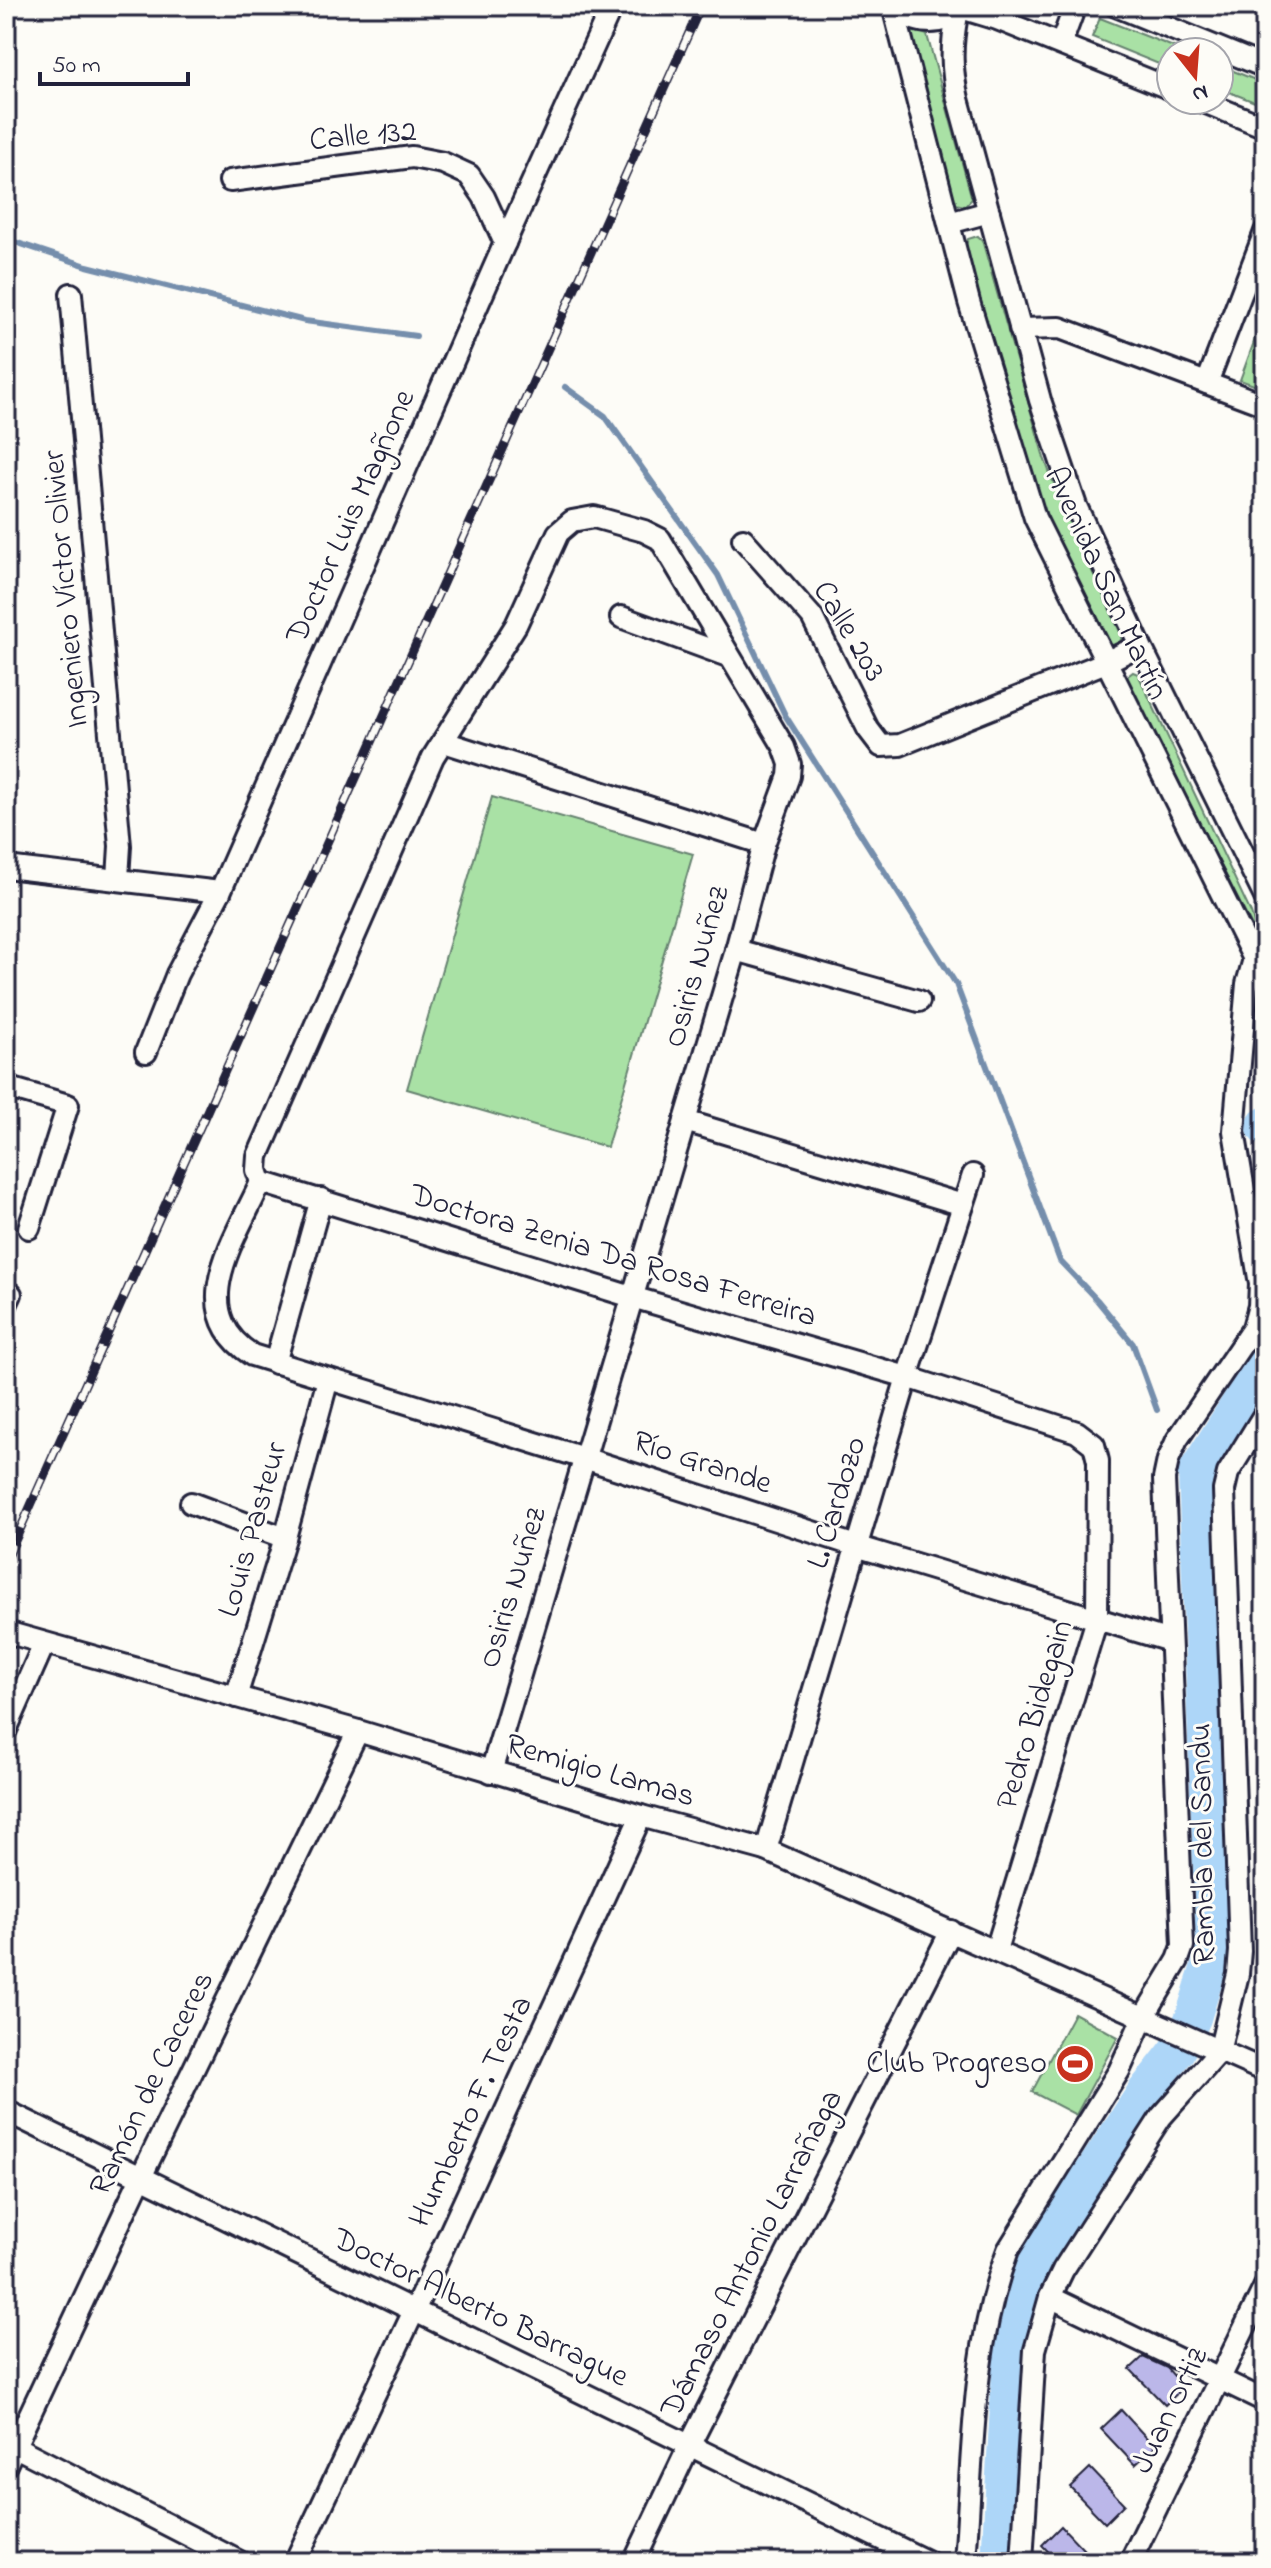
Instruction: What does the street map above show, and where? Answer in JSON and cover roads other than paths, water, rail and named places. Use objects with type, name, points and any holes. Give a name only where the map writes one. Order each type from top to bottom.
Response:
[{"type":"street","name":"Doctor Luis Magñone","points":[[146,1052],[177,974],[220,892],[612,6]]},
{"type":"street","name":"Avenida San Martín","points":[[894,6],[918,21],[933,23],[963,10]]},
{"type":"street","name":"Avenida San Martín","points":[[894,6],[984,356],[1035,518],[1259,970]]},
{"type":"street","points":[[1061,44],[1075,6]]},
{"type":"street","points":[[1116,6],[1265,67]]},
{"type":"street","name":"Avenida San Martín","points":[[963,10],[951,49],[951,71],[1040,400],[1076,506],[1140,645],[1264,891]]},
{"type":"street","points":[[963,10],[1061,44],[1155,82]]},
{"type":"street","points":[[1235,115],[1265,127]]},
{"type":"street","name":"Calle 132","points":[[230,181],[412,157],[443,163],[469,175],[484,197],[505,243]]},
{"type":"street","points":[[949,223],[989,212]]},
{"type":"street","points":[[1207,383],[1265,232]]},
{"type":"street","name":"Ingeniero Víctor Olivier","points":[[71,294],[120,846],[118,878]]},
{"type":"street","points":[[1020,329],[1060,328],[1265,405]]},
{"type":"street","name":"Osiris Nuñez","points":[[261,1182],[257,1170],[258,1156],[426,772],[516,625],[558,533],[572,521],[594,517],[644,531],[660,539],[784,747],[790,764],[789,776],[764,844],[736,950],[491,1772]]},
{"type":"street","name":"Calle 203","points":[[743,539],[812,617],[868,729],[881,746],[900,745],[1106,662]]},
{"type":"street","points":[[621,617],[728,656]]},
{"type":"street","points":[[1106,662],[1140,645]]},
{"type":"street","points":[[444,742],[764,844]]},
{"type":"street","points":[[6,867],[220,892]]},
{"type":"street","points":[[736,950],[919,1001]]},
{"type":"street","points":[[965,2562],[981,2352],[999,2273],[1008,2250],[1150,2021],[1183,1946],[1164,1479],[1177,1440],[1253,1328],[1259,1306],[1260,1284],[1234,1131],[1247,984],[1259,970]]},
{"type":"street","points":[[6,1087],[68,1105],[29,1228]]},
{"type":"street","points":[[685,1121],[963,1205]]},
{"type":"street","name":"L. Cardozo","points":[[766,1850],[907,1377],[973,1175]]},
{"type":"street","name":"Doctora Zenia Da Rosa Ferreira","points":[[261,1182],[632,1297],[907,1377],[1077,1432],[1094,1445]]},
{"type":"street","name":"Río Grande","points":[[261,1182],[223,1266],[217,1288],[217,1307],[225,1329],[236,1345],[252,1355],[856,1546],[1170,1641]]},
{"type":"street","points":[[275,1363],[321,1199]]},
{"type":"street","name":"Louis Pasteur","points":[[236,1697],[285,1538],[328,1379]]},
{"type":"street","name":"Rambla del Sandu","points":[[1022,2562],[1035,2350],[1050,2297],[1063,2270],[1161,2117],[1214,2049],[1238,1974],[1240,1951],[1224,1490],[1228,1473],[1265,1413]]},
{"type":"street","name":"Pedro Bidegain","points":[[996,1950],[1097,1619],[1098,1461],[1094,1445]]},
{"type":"street","points":[[191,1503],[285,1538]]},
{"type":"street","name":"Remigio Lamas","points":[[6,1632],[766,1850],[1265,2071]]},
{"type":"street","points":[[6,1730],[44,1644]]},
{"type":"street","name":"Ramón de Caceres","points":[[6,2465],[11,2444],[358,1731]]},
{"type":"street","name":"Humberto F. Testa","points":[[295,2562],[641,1816]]},
{"type":"street","name":"Dámaso Antonio Larrañaga","points":[[634,2562],[690,2444],[951,1931]]},
{"type":"street","name":"Doctor Alberto Barrague","points":[[6,2111],[928,2562]]},
{"type":"street","name":"Juan Ortiz","points":[[1130,2562],[1265,2286]]},
{"type":"street","points":[[1050,2297],[1265,2401]]},
{"type":"street","points":[[11,2444],[240,2562]]},
{"type":"waterway","points":[[6,239],[87,266],[305,321],[416,336]]},
{"type":"waterway","points":[[565,387],[605,416],[718,575],[785,715],[956,984],[1060,1261],[1133,1344],[1157,1410]]},
{"type":"waterway","points":[[999,2562],[1011,2353],[1027,2284],[1037,2257],[1145,2092],[1177,2051],[1193,2018],[1214,1950],[1196,1472],[1265,1363]]},
{"type":"railway","points":[[6,1561],[701,6]]},
{"type":"place","name":"Club Progreso","points":[[1075,2064]]}]
